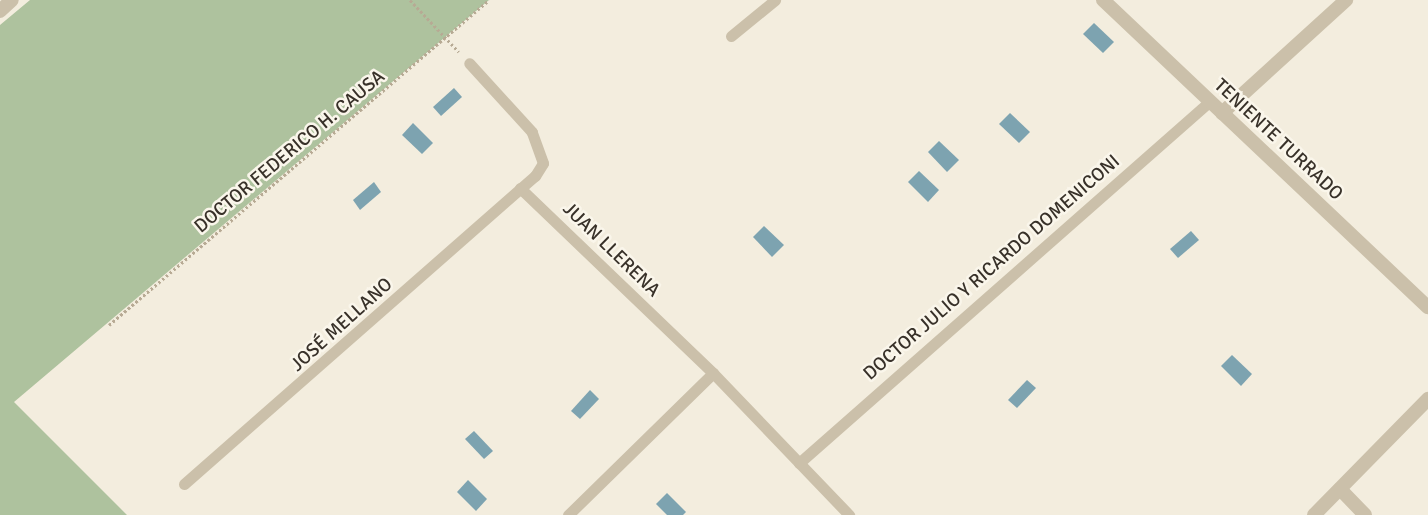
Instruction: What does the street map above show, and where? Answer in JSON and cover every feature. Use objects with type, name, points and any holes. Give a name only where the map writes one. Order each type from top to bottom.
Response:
[{"type":"street","points":[[0,11],[12,0]]},
{"type":"street","name":"TENIENTE TURRADO","points":[[1103,0],[1428,307]]},
{"type":"street","points":[[1222,112],[1346,0]]},
{"type":"street","points":[[1314,515],[1428,399]]},
{"type":"street","points":[[1340,489],[1366,515]]},
{"type":"lane","points":[[731,36],[775,0]]},
{"type":"lane","points":[[469,63],[532,132],[541,148],[543,164],[520,188]]},
{"type":"lane","name":"DOCTOR JULIO Y RICARDO DOMENICONI","points":[[799,463],[1210,101]]},
{"type":"lane","name":"JUAN LLERENA","points":[[520,188],[713,373],[850,515]]},
{"type":"lane","name":"JOSÉ MELLANO","points":[[184,484],[520,188]]},
{"type":"lane","points":[[568,515],[713,373]]},
{"type":"path","points":[[410,0],[469,63]]},
{"type":"path","name":"DOCTOR FEDERICO H. CAUSA","points":[[109,325],[489,0]]},
{"type":"green space","points":[[30,0],[489,0],[14,402],[127,515],[0,515],[0,25]]},
{"type":"water","points":[[1094,23],[1114,42],[1103,53],[1083,34]]},
{"type":"water","points":[[454,88],[462,97],[441,116],[433,107]]},
{"type":"water","points":[[1010,113],[1030,132],[1019,143],[999,124]]},
{"type":"water","points":[[413,123],[433,143],[422,154],[402,135]]},
{"type":"water","points":[[939,141],[959,160],[947,172],[928,152]]},
{"type":"water","points":[[919,171],[939,190],[928,202],[908,182]]},
{"type":"water","points":[[374,182],[381,192],[360,210],[353,200]]},
{"type":"water","points":[[764,226],[784,245],[772,257],[753,237]]},
{"type":"water","points":[[1191,231],[1199,240],[1178,258],[1170,249]]},
{"type":"water","points":[[1232,355],[1252,374],[1241,386],[1221,366]]},
{"type":"water","points":[[1027,380],[1036,388],[1017,408],[1008,400]]},
{"type":"water","points":[[590,390],[599,399],[580,419],[571,411]]},
{"type":"water","points":[[474,431],[493,451],[484,459],[465,439]]},
{"type":"water","points":[[468,480],[487,499],[476,511],[457,492]]},
{"type":"water","points":[[667,493],[686,512],[683,515],[667,515],[656,504]]}]
